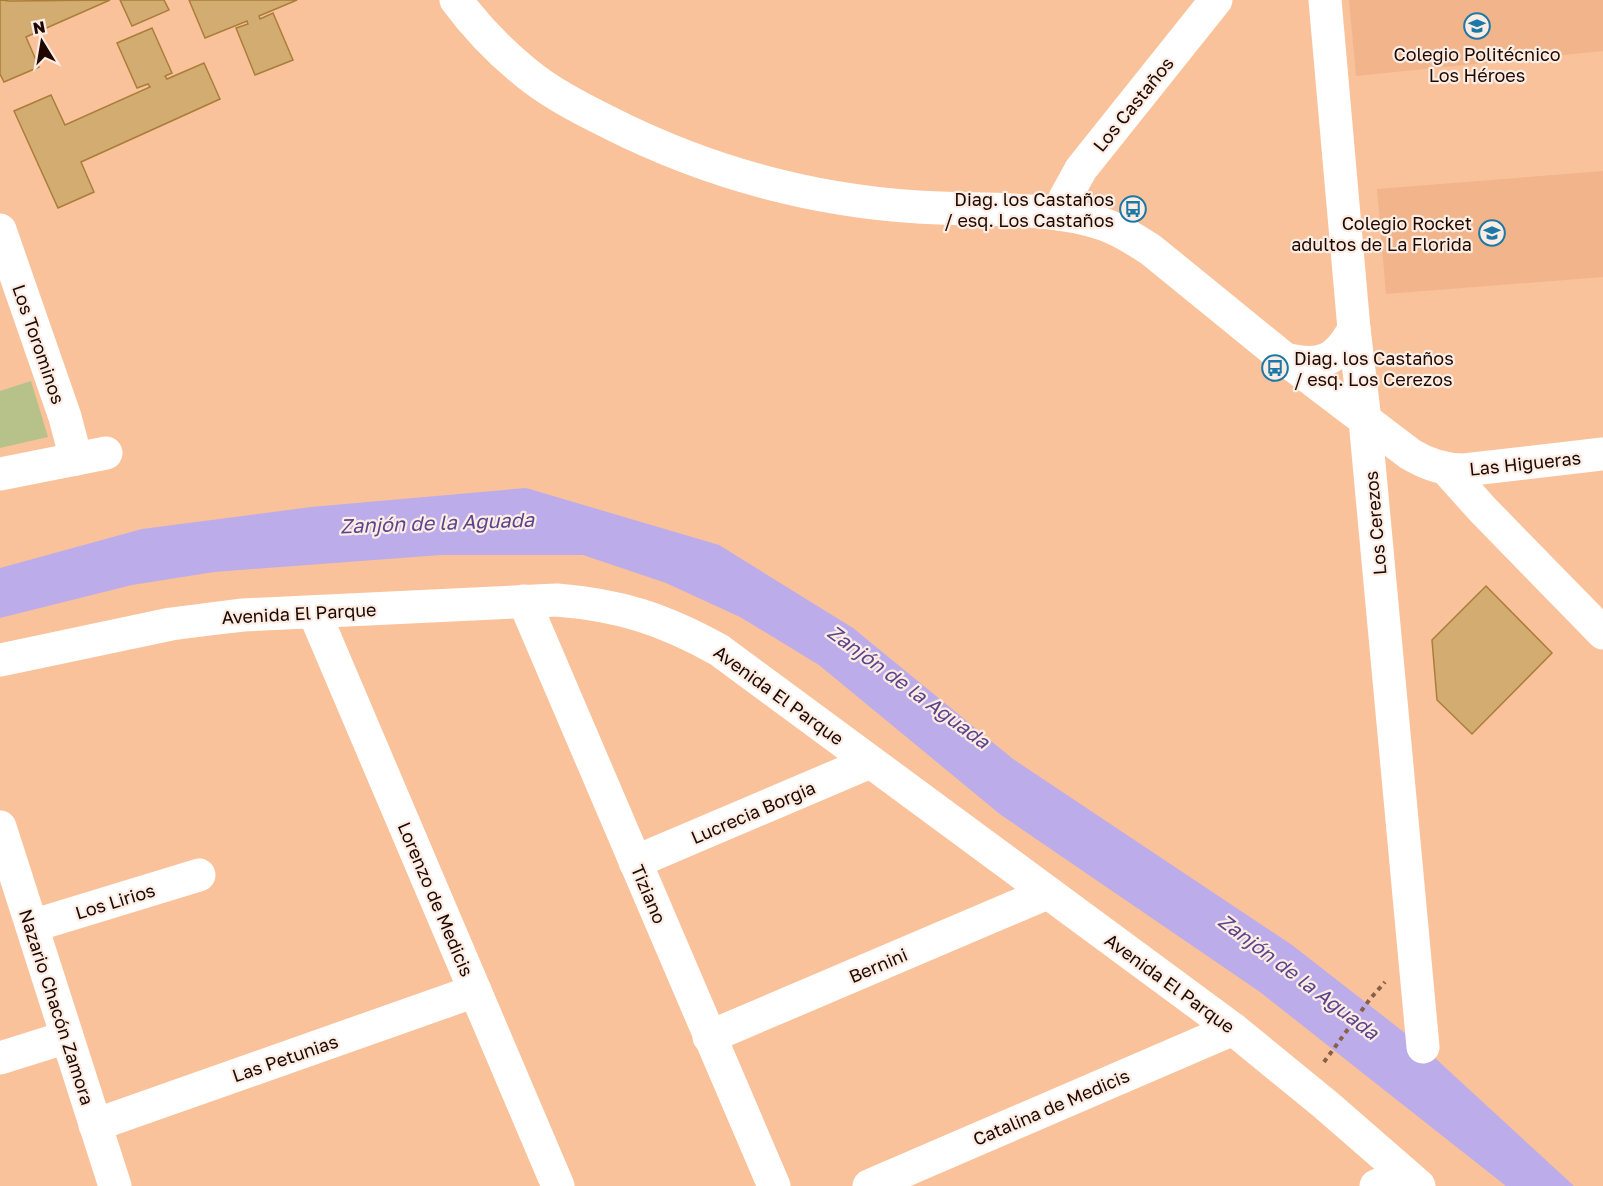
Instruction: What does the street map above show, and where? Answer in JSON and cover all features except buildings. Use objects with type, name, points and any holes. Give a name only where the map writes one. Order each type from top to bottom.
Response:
[{"type":"street","points":[[456,0],[501,52],[553,93],[634,136],[689,159],[776,186],[820,196],[870,204],[1059,214],[1104,224],[1128,235],[1151,250],[1285,360],[1419,460],[1447,470],[1603,633]]},
{"type":"street","name":"Los Castaños","points":[[1059,214],[1081,169],[1216,0]]},
{"type":"street","name":"Los Cerezos","points":[[1325,0],[1423,1047]]},
{"type":"street","name":"Los Torominos","points":[[0,230],[65,417],[91,456],[0,474]]},
{"type":"street","points":[[1285,360],[1306,364],[1327,360],[1344,348],[1354,329]]},
{"type":"street","name":"Las Higueras","points":[[1447,470],[1603,454]]},
{"type":"street","name":"Avenida El Parque","points":[[0,660],[171,624],[243,615],[557,600],[589,603],[653,618],[687,632],[719,650],[1233,1029],[1326,1105],[1412,1180]]},
{"type":"street","name":"Tiziano","points":[[524,601],[774,1186]]},
{"type":"street","name":"Lorenzo de Medicis","points":[[314,612],[558,1186]]},
{"type":"street","name":"Lucrecia Borgia","points":[[635,862],[870,762]]},
{"type":"street","name":"Nazario Chacón Zamora","points":[[0,827],[115,1186]]},
{"type":"street","name":"Los Lirios","points":[[32,927],[199,875]]},
{"type":"street","name":"Bernini","points":[[709,1037],[1047,893]]},
{"type":"street","name":"Las Petunias","points":[[95,1125],[475,991]]},
{"type":"street","name":"Catalina de Medicis","points":[[869,1186],[1233,1029]]},
{"type":"street","points":[[0,1058],[67,1037]]},
{"type":"street","points":[[1376,1186],[1412,1180]]},
{"type":"path","points":[[1321,1066],[1370,999]]},
{"type":"shaded area","name":"Colegio Politécnico Los Héroes","points":[[1349,0],[1603,0],[1603,51],[1356,76]]},
{"type":"shaded area","name":"Colegio Rocket adultos de La Florida","points":[[1603,171],[1603,277],[1386,294],[1377,189]]},
{"type":"green space","points":[[31,381],[48,437],[0,448],[0,391]]},
{"type":"water","name":"Zanjón de la Aguada","points":[[526,488],[719,545],[853,628],[1013,759],[1292,945],[1423,1047],[1574,1186],[1506,1186],[1260,992],[1001,815],[819,665],[740,617],[666,583],[583,555],[441,555],[214,572],[132,585],[0,618],[0,568],[142,529],[311,507]]},
{"type":"place","name":"Colegio Politécnico Los Héroes","points":[[1477,26]]},
{"type":"place","name":"Diag. los Castaños / esq. Los Castaños","points":[[1133,209]]},
{"type":"place","name":"Colegio Rocket adultos de La Florida","points":[[1492,233]]},
{"type":"place","name":"Diag. los Castaños / esq. Los Cerezos","points":[[1275,368]]}]
